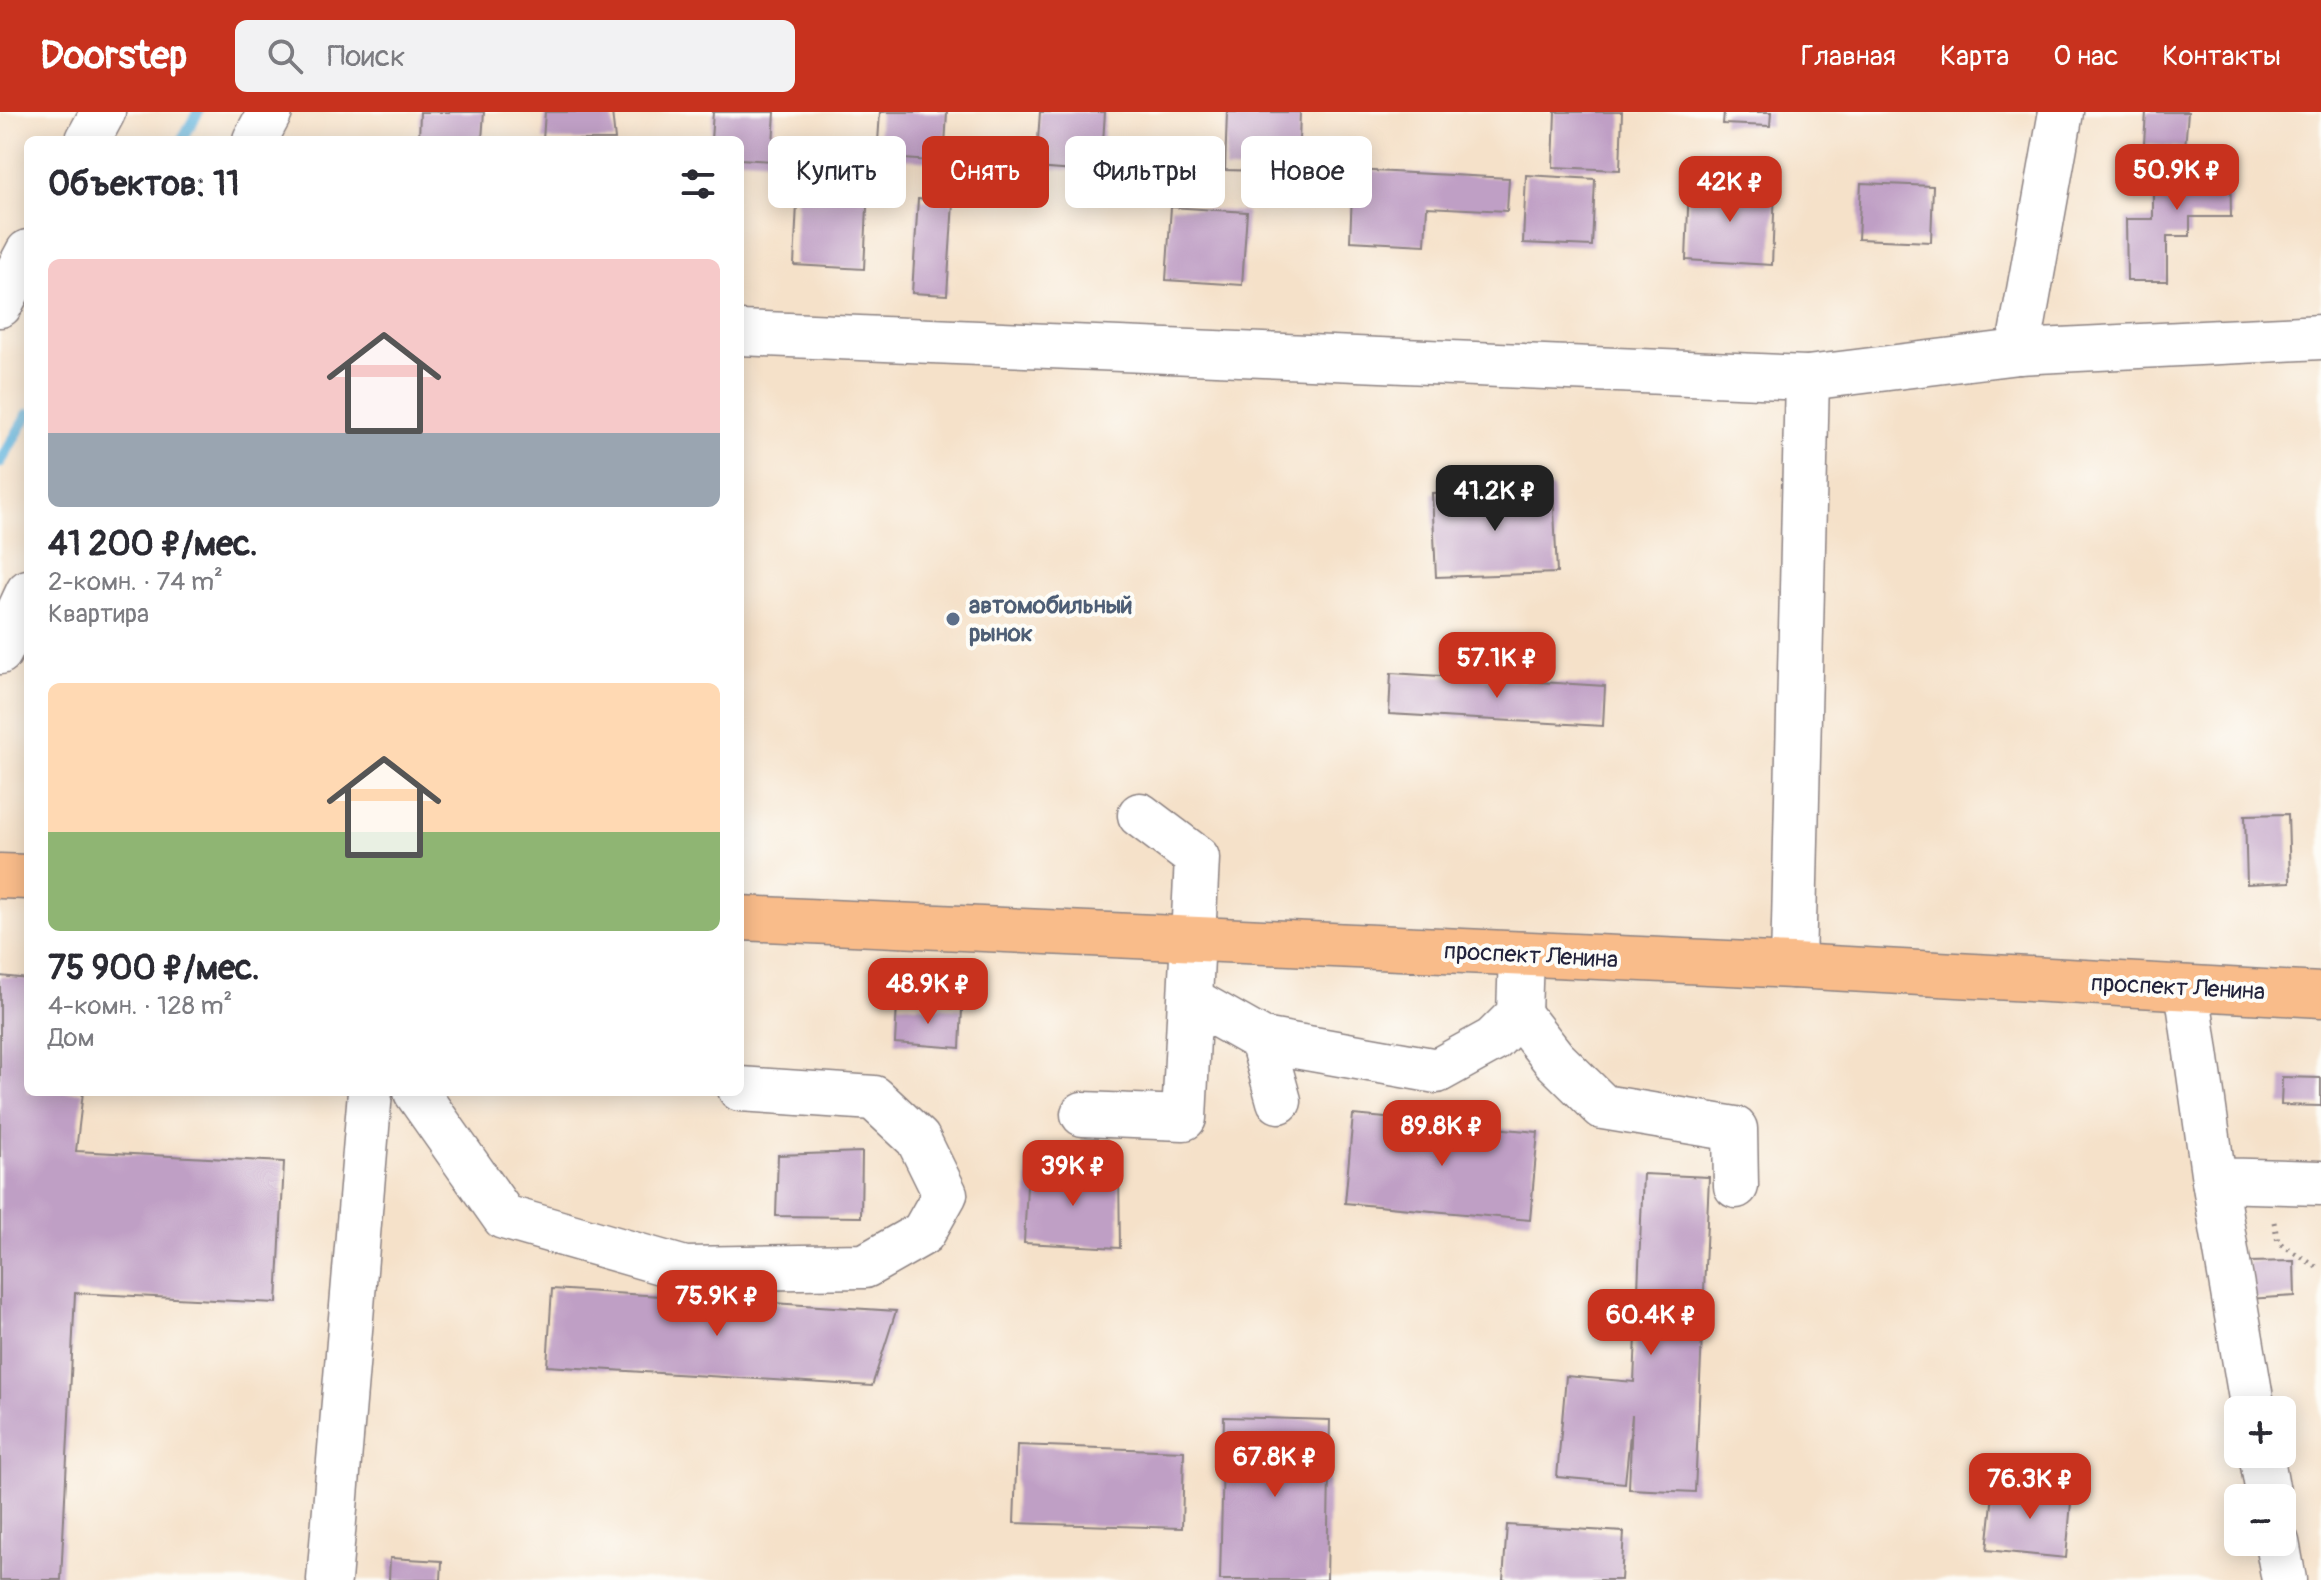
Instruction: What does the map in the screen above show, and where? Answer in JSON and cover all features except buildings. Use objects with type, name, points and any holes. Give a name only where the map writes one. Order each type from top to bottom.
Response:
[{"type":"main road","points":[[0,876],[24,877]]},
{"type":"main road","name":"проспект Ленина","points":[[744,918],[1793,966],[2321,995]]},
{"type":"street","points":[[90,136],[103,112]]},
{"type":"street","points":[[257,136],[270,112]]},
{"type":"street","points":[[2018,352],[2061,112]]},
{"type":"street","points":[[0,305],[24,260]]},
{"type":"street","points":[[744,333],[1807,378],[2018,352],[2321,337]]},
{"type":"street","points":[[1793,966],[1807,378]]},
{"type":"street","points":[[0,652],[24,601]]},
{"type":"street","points":[[1083,1114],[1184,1118],[1197,858],[1140,815]]},
{"type":"street","points":[[1521,954],[1519,1014],[1554,1059],[1603,1107],[1735,1129],[1736,1186]]},
{"type":"street","points":[[2187,988],[2214,1180],[2251,1396]]},
{"type":"street","points":[[1191,1000],[1262,1040],[1437,1071],[1493,1040],[1519,1014]]},
{"type":"street","points":[[1262,1040],[1279,1101]]},
{"type":"street","points":[[419,1096],[504,1217],[685,1269],[865,1266],[923,1233],[945,1194],[918,1139],[874,1098],[744,1089]]},
{"type":"street","points":[[329,1580],[370,1096]]},
{"type":"street","points":[[2214,1180],[2321,1183]]},
{"type":"street","points":[[2280,1556],[2284,1580]]},
{"type":"path","points":[[2265,1181],[2278,1242],[2321,1270]]},
{"type":"waterway","points":[[184,136],[198,112]]},
{"type":"waterway","points":[[0,463],[24,421]]},
{"type":"place","name":"автомобильный рынок","points":[[953,619]]}]
